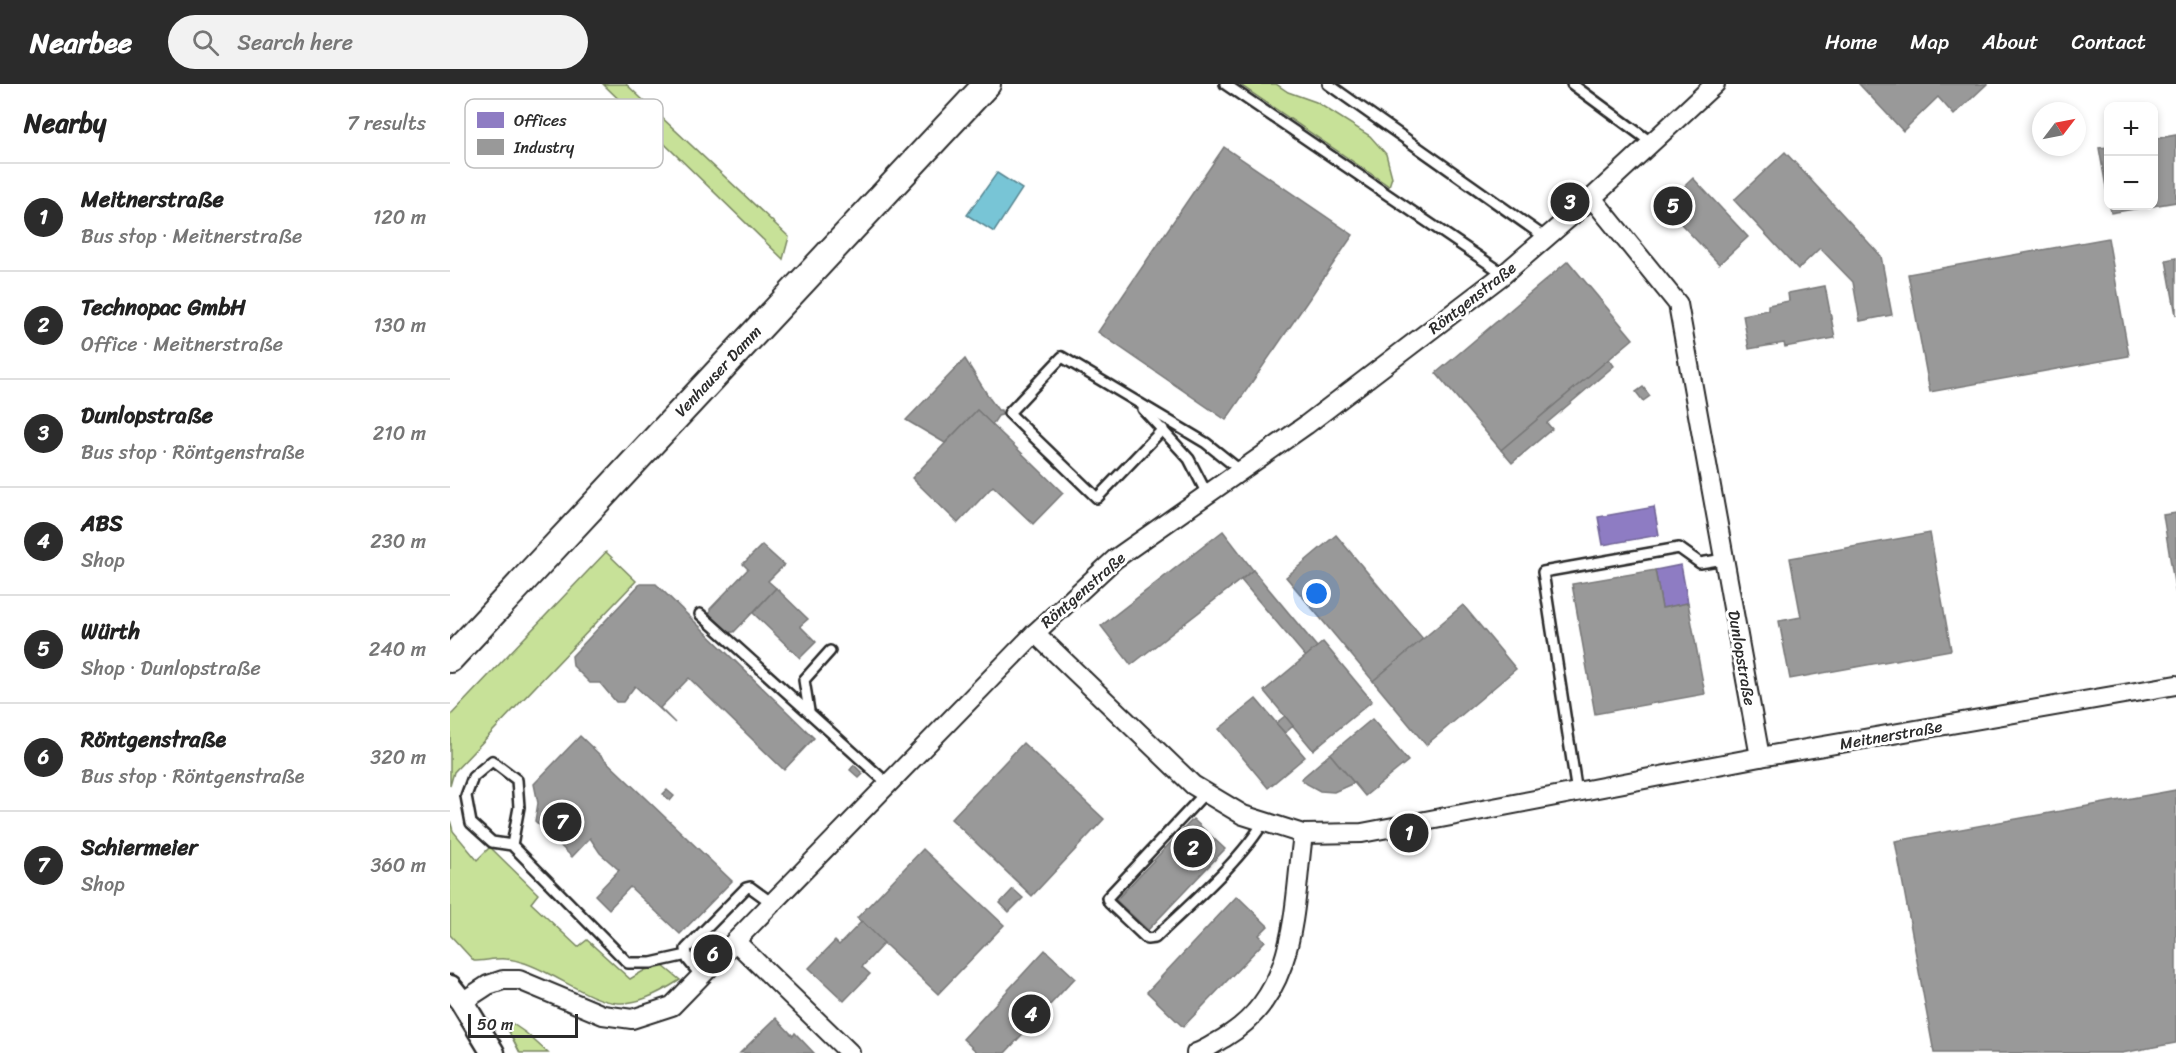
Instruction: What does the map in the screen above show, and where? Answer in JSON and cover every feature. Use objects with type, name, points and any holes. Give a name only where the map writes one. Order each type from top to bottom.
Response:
[{"type":"main road","name":"Venhauser Damm","points":[[450,658],[987,84]]},
{"type":"street","name":"Röntgenstraße","points":[[456,995],[504,980],[519,980],[603,1015],[632,1019],[672,1006],[1035,633],[1116,559],[1306,425],[1504,274],[1593,198],[1715,84]]},
{"type":"street","name":"Dunlopstraße","points":[[1593,198],[1678,304],[1760,757]]},
{"type":"street","name":"Meitnerstraße","points":[[1035,633],[1193,785],[1243,815],[1303,834],[1362,833],[1760,757],[2176,686]]},
{"type":"street","points":[[1196,1053],[1242,1027],[1264,1005],[1280,976],[1288,952],[1303,834]]},
{"type":"street","points":[[736,942],[850,1053]]},
{"type":"street","points":[[456,995],[493,1053]]},
{"type":"lane","points":[[1225,84],[1504,274]]},
{"type":"lane","points":[[1328,84],[1546,238]]},
{"type":"lane","points":[[1572,84],[1652,143]]},
{"type":"lane","points":[[1163,429],[1097,498],[1009,413],[1062,357],[1206,443],[1240,471]]},
{"type":"lane","points":[[1131,397],[1189,459],[1207,494]]},
{"type":"lane","points":[[1577,793],[1543,572],[1679,549],[1700,562],[1724,559]]},
{"type":"lane","points":[[700,614],[887,783]]},
{"type":"lane","points":[[809,711],[804,680],[830,651]]},
{"type":"lane","points":[[512,845],[519,807],[517,780],[492,761],[473,777],[466,796],[471,823],[492,842],[512,845],[628,963],[651,963],[687,955]]},
{"type":"lane","points":[[1206,792],[1108,896],[1108,903],[1146,939],[1155,938],[1193,901],[1251,840],[1264,821]]},
{"type":"lane","points":[[701,976],[688,960],[686,949],[746,888],[750,887],[772,903]]},
{"type":"green space","points":[[603,84],[626,84],[642,99],[618,99]]},
{"type":"green space","points":[[1239,84],[1276,84],[1288,92],[1316,102],[1370,136],[1386,154],[1392,177],[1389,186]]},
{"type":"green space","points":[[663,119],[789,237],[783,259],[663,142]]},
{"type":"green space","points":[[606,552],[636,581],[454,772],[450,786],[450,716]]},
{"type":"green space","points":[[450,820],[453,831],[477,860],[490,847],[538,894],[531,903],[578,947],[587,940],[630,979],[645,970],[663,966],[680,980],[642,999],[627,1003],[614,1002],[586,993],[523,962],[502,959],[474,961],[450,935]]},
{"type":"green space","points":[[510,1022],[548,1053],[520,1053],[508,1030]]},
{"type":"water","points":[[997,173],[1022,189],[994,232],[967,215]]},
{"type":"building: Offices","points":[[1654,507],[1659,535],[1603,545],[1598,517]]},
{"type":"building: Offices","points":[[1681,565],[1688,603],[1662,608],[1655,570]]},
{"type":"building: Industry","points":[[1859,84],[1987,84],[1954,115],[1938,97],[1903,131]]},
{"type":"building: Industry","points":[[2176,135],[2176,202],[2158,205],[2158,138]]},
{"type":"building: Industry","points":[[1224,147],[1353,235],[1226,420],[1098,332]]},
{"type":"building: Industry","points":[[2104,147],[2104,176],[2099,148]]},
{"type":"building: Industry","points":[[1785,152],[1881,256],[1892,315],[1860,321],[1853,282],[1820,248],[1798,269],[1734,200]]},
{"type":"building: Industry","points":[[1693,178],[1748,237],[1719,264],[1664,206]]},
{"type":"building: Industry","points":[[2111,210],[2129,210],[2111,213]]},
{"type":"building: Industry","points":[[2108,238],[2129,356],[1930,392],[1908,274]]},
{"type":"building: Industry","points":[[2176,258],[2176,315],[2166,260]]},
{"type":"building: Industry","points":[[1568,261],[1633,339],[1501,450],[1436,373]]},
{"type":"building: Industry","points":[[1825,286],[1835,338],[1785,347],[1784,343],[1749,349],[1743,315],[1768,310],[1768,305],[1789,301],[1788,293]]},
{"type":"building: Industry","points":[[965,359],[990,399],[998,410],[1001,410],[1002,415],[998,416],[992,425],[977,410],[945,443],[906,420]]},
{"type":"building: Industry","points":[[1609,359],[1614,366],[1547,423],[1552,429],[1512,463],[1501,450]]},
{"type":"building: Industry","points":[[1643,387],[1650,396],[1643,401],[1636,392]]},
{"type":"building: Industry","points":[[977,410],[1063,493],[1033,524],[993,486],[958,523],[912,478]]},
{"type":"building: Industry","points":[[2176,513],[2176,595],[2163,515]]},
{"type":"building: Industry","points":[[1223,531],[1253,570],[1131,665],[1101,626]]},
{"type":"building: Industry","points":[[1930,533],[1951,650],[1790,679],[1779,621],[1801,617],[1790,558]]},
{"type":"building: Industry","points":[[1336,535],[1423,639],[1373,681],[1286,577]]},
{"type":"building: Industry","points":[[762,545],[784,565],[768,581],[776,588],[734,632],[726,632],[710,617],[710,609],[748,569],[743,564]]},
{"type":"building: Industry","points":[[1253,570],[1317,647],[1306,657],[1241,580]]},
{"type":"building: Industry","points":[[1655,570],[1662,608],[1688,603],[1705,694],[1595,714],[1572,584]]},
{"type":"building: Industry","points":[[640,584],[656,584],[814,738],[784,770],[689,678],[660,708],[675,723],[635,686],[623,702],[616,702],[600,683],[590,683],[573,666],[572,656]]},
{"type":"building: Industry","points":[[776,588],[808,619],[800,626],[816,642],[800,658],[753,613]]},
{"type":"building: Industry","points":[[1463,605],[1516,669],[1426,745],[1373,681]]},
{"type":"building: Industry","points":[[1323,642],[1372,701],[1313,750],[1264,691]]},
{"type":"building: Industry","points":[[1256,699],[1305,757],[1268,788],[1219,729]]},
{"type":"building: Industry","points":[[1285,716],[1293,726],[1285,733],[1276,723]]},
{"type":"building: Industry","points":[[1372,719],[1408,761],[1365,796],[1330,754]]},
{"type":"building: Industry","points":[[580,736],[732,881],[680,934],[630,887],[609,909],[595,895],[619,870],[600,853],[590,838],[572,857],[535,821],[538,803],[534,784]]},
{"type":"building: Industry","points":[[1023,743],[1104,819],[1032,896],[951,819]]},
{"type":"building: Industry","points":[[1330,754],[1354,783],[1334,792],[1320,791],[1301,779]]},
{"type":"building: Industry","points":[[854,765],[863,774],[859,778],[850,770]]},
{"type":"building: Industry","points":[[667,790],[674,796],[670,801],[663,794]]},
{"type":"building: Industry","points":[[2176,790],[2176,1043],[2122,1053],[1934,1053],[1895,841]]},
{"type":"building: Industry","points":[[1193,819],[1225,849],[1148,930],[1116,900]]},
{"type":"building: Industry","points":[[923,849],[1004,925],[938,994],[857,918]]},
{"type":"building: Industry","points":[[1013,889],[1023,898],[1009,912],[1000,903]]},
{"type":"building: Industry","points":[[1237,896],[1268,926],[1259,935],[1265,941],[1183,1027],[1147,992]]},
{"type":"building: Industry","points":[[862,921],[884,943],[862,967],[870,974],[844,1001],[809,968],[835,941],[839,945]]},
{"type":"building: Industry","points":[[1045,950],[1075,978],[1005,1053],[978,1053],[963,1039]]},
{"type":"building: Industry","points":[[776,1018],[793,1036],[795,1033],[814,1053],[740,1053]]},
{"type":"place","name":"Dunlopstraße","points":[[1570,202]]},
{"type":"place","name":"Würth","points":[[1673,206]]},
{"type":"place","name":"Schiermeier","points":[[562,822]]},
{"type":"place","name":"Meitnerstraße","points":[[1409,833]]},
{"type":"place","name":"Technopac GmbH","points":[[1193,848]]},
{"type":"place","name":"Röntgenstraße","points":[[713,954]]},
{"type":"place","name":"ABS","points":[[1031,1014]]}]
